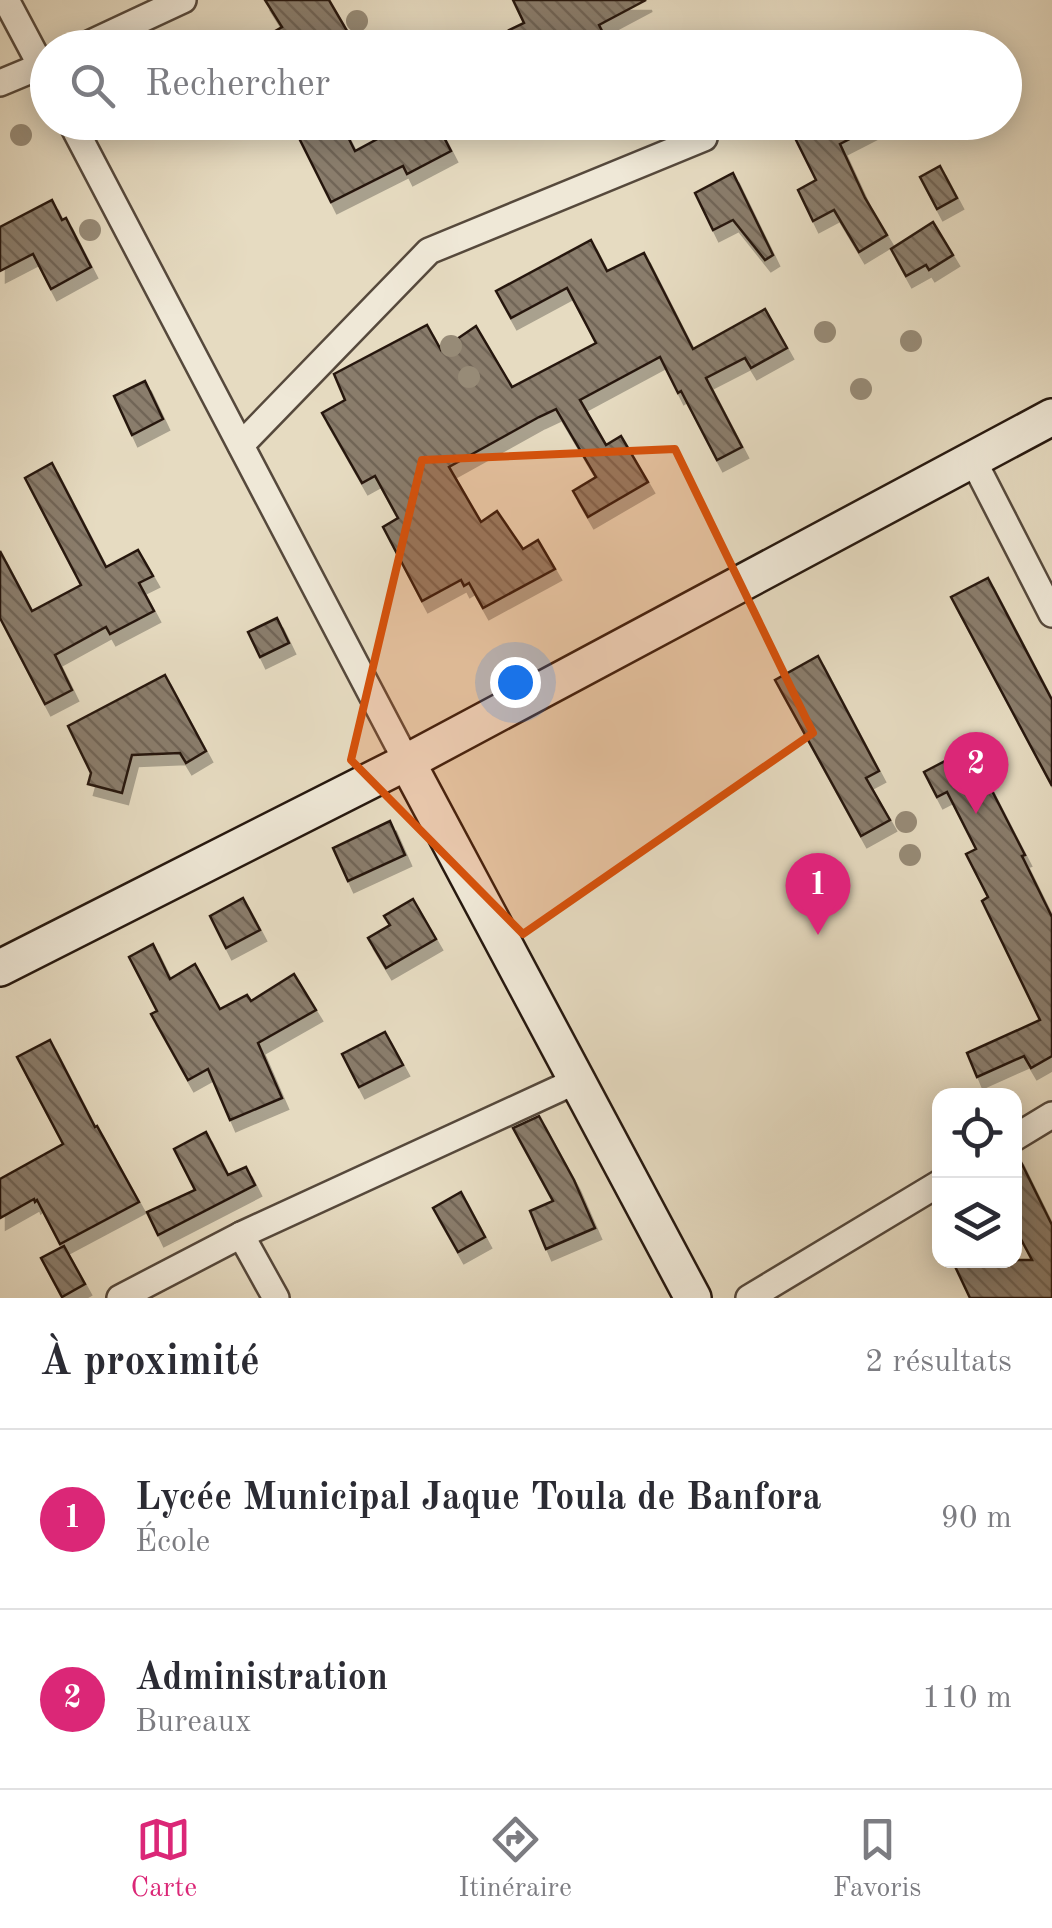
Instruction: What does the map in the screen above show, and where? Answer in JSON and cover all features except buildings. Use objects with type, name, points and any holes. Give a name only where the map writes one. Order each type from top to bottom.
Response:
[{"type":"street","points":[[6,0],[30,42]]},
{"type":"street","points":[[119,30],[183,0]]},
{"type":"street","points":[[0,83],[30,74]]},
{"type":"street","points":[[79,140],[694,1298]]},
{"type":"street","points":[[240,445],[428,251],[699,140]]},
{"type":"street","points":[[0,968],[407,762],[1052,417]]},
{"type":"street","points":[[974,460],[1052,614]]},
{"type":"street","points":[[120,1298],[240,1235],[578,1080]]},
{"type":"street","points":[[1022,1133],[1052,1115]]},
{"type":"street","points":[[748,1298],[932,1188]]},
{"type":"street","points":[[240,1235],[276,1298]]},
{"type":"highlighted area","points":[[675,449],[813,733],[523,934],[351,760],[422,460]]},
{"type":"place","name":"Administration","points":[[976,814]]},
{"type":"place","name":"Lycée Municipal Jaque Toula de Banfora","points":[[818,935]]}]
